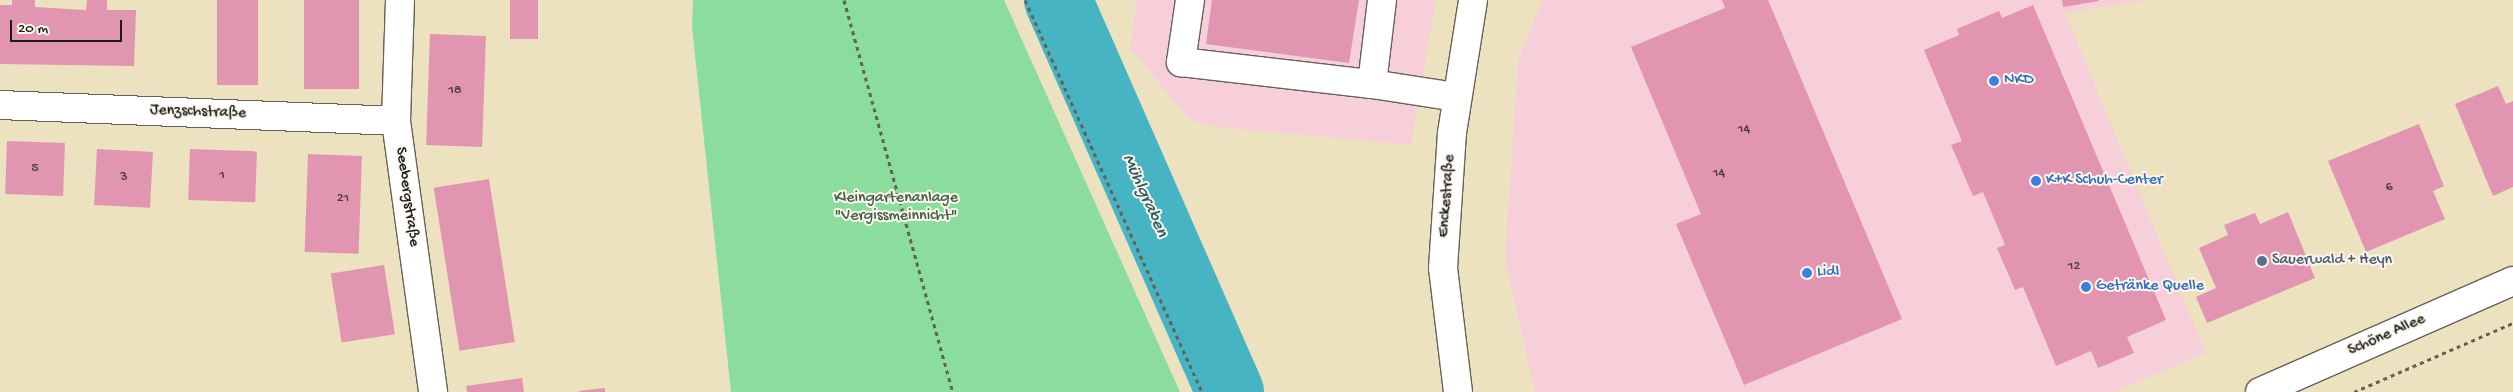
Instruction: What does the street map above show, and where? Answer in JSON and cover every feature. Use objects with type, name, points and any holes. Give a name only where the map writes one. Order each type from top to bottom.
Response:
[{"type":"main road","name":"Seebergstraße","points":[[400,0],[396,121],[433,392]]},
{"type":"main road","points":[[1190,0],[1181,62],[1372,84],[1456,97]]},
{"type":"main road","points":[[1372,84],[1382,0]]},
{"type":"main road","name":"Enckestraße","points":[[1458,392],[1443,268],[1456,97],[1473,0]]},
{"type":"main road","name":"Jenzschstraße","points":[[0,105],[396,121]]},
{"type":"main road","name":"Schöne Allee","points":[[2260,392],[2513,281]]},
{"type":"path","points":[[844,0],[953,392]]},
{"type":"path","points":[[1025,0],[1202,392]]},
{"type":"path","points":[[2354,392],[2513,323]]},
{"type":"shaded area","points":[[1137,0],[1436,0],[1411,145],[1217,127],[1190,120],[1130,48]]},
{"type":"shaded area","points":[[1542,0],[2150,0],[2065,13],[2206,353],[2114,392],[1535,392],[1505,259],[1518,61]]},
{"type":"green space","name":"Kleingartenanlage \"Vergissmeinnicht\"","points":[[693,0],[1004,0],[1180,392],[731,392],[692,27]]},
{"type":"building","points":[[12,0],[35,0],[35,7],[86,10],[87,0],[107,0],[107,10],[136,10],[134,66],[0,64],[0,5],[12,5]]},
{"type":"building","points":[[217,0],[258,0],[258,85],[217,85]]},
{"type":"building","points":[[304,0],[359,0],[359,89],[304,89]]},
{"type":"building","points":[[510,0],[538,0],[538,39],[510,39]]},
{"type":"building","points":[[1212,0],[1359,0],[1349,63],[1206,44]]},
{"type":"building","points":[[1722,0],[1768,0],[1902,319],[1744,385],[1676,224],[1701,214],[1631,47],[1725,8]]},
{"type":"building","points":[[2062,0],[2099,0],[2099,1],[2063,7]]},
{"type":"building","points":[[2033,5],[2166,320],[2127,337],[2134,353],[2098,368],[2091,351],[2056,366],[2023,287],[2015,290],[1997,248],[2005,245],[1983,192],[1973,196],[1951,145],[1962,141],[1924,50],[1959,35],[1957,29],[1999,11],[2002,18]]},
{"type":"building","points":[[430,34],[486,36],[482,147],[426,145]]},
{"type":"building","points":[[2498,86],[2506,104],[2513,101],[2513,187],[2493,196],[2455,104]]},
{"type":"building","points":[[2419,124],[2444,186],[2433,191],[2445,219],[2366,252],[2328,161]]},
{"type":"building","points":[[7,141],[65,143],[63,196],[5,194]]},
{"type":"building","points":[[97,149],[153,152],[150,208],[94,205]]},
{"type":"building","points":[[190,149],[257,151],[255,202],[188,200]]},
{"type":"building","points":[[308,154],[362,156],[359,254],[305,252]]},
{"type":"building","points":[[489,179],[515,342],[460,351],[434,188]]},
{"type":"building","points":[[2288,212],[2315,278],[2207,323],[2196,297],[2216,288],[2199,248],[2228,235],[2224,225],[2255,213],[2260,224]]},
{"type":"building","points":[[384,265],[395,334],[342,343],[331,273]]},
{"type":"building","points":[[522,378],[524,392],[467,392],[466,386]]},
{"type":"building","points":[[605,388],[605,392],[579,392],[579,391]]},
{"type":"waterway","name":"Mühlgraben","points":[[1058,0],[1230,392]]},
{"type":"place","name":"NKD","points":[[1994,81]]},
{"type":"place","name":"K+K Schuh-Center","points":[[2036,181]]},
{"type":"place","name":"Sauerwald + Heyn","points":[[2262,261]]},
{"type":"place","name":"Lidl","points":[[1807,273]]},
{"type":"place","name":"Getränke Quelle","points":[[2086,287]]}]
